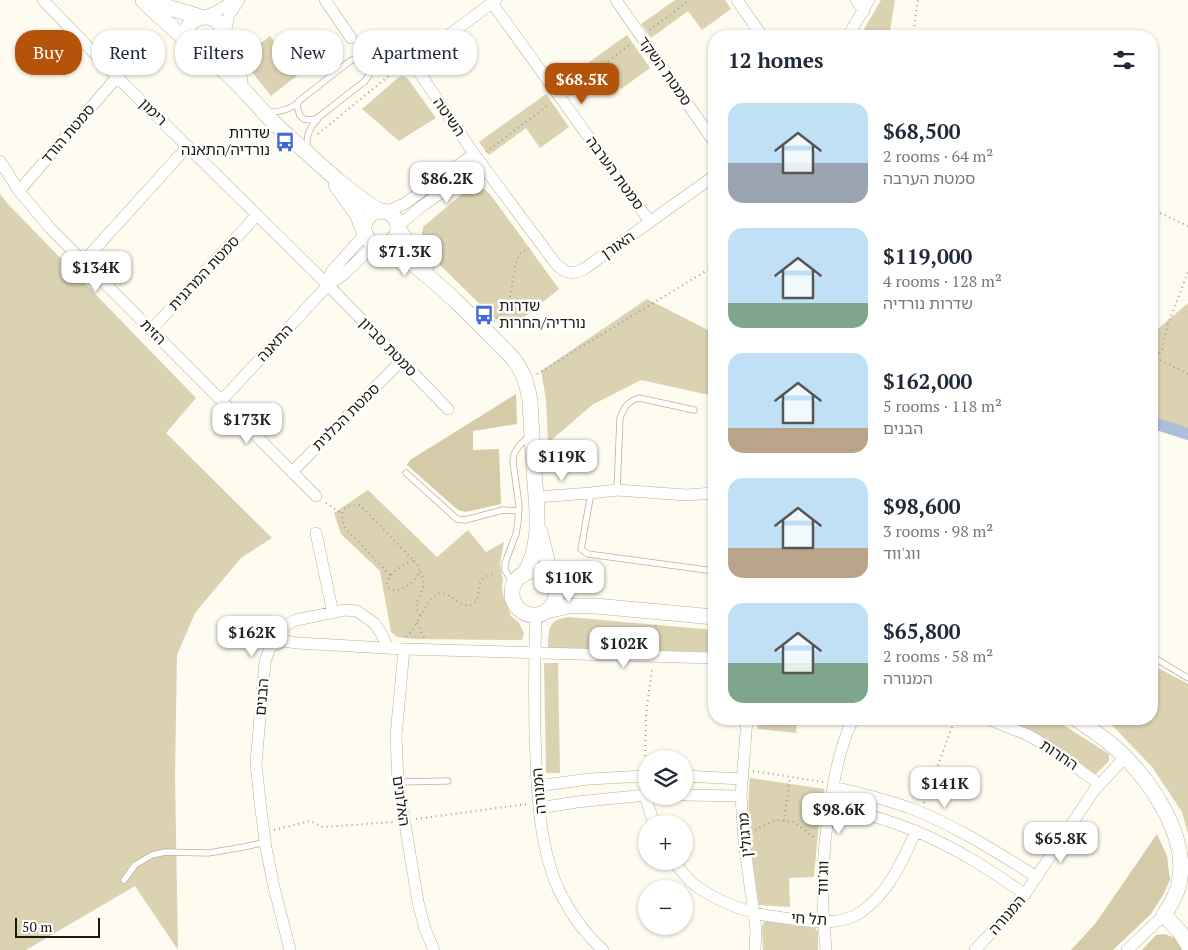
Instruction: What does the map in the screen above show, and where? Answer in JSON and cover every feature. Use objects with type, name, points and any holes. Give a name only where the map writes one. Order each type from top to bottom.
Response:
[{"type":"street","name":"רימון","points":[[43,0],[328,286]]},
{"type":"street","points":[[143,0],[156,14],[176,30]]},
{"type":"street","points":[[154,0],[170,8],[203,17],[210,17],[216,20],[223,30]]},
{"type":"street","points":[[188,30],[192,22],[237,0]]},
{"type":"street","points":[[227,30],[230,15],[237,0]]},
{"type":"street","points":[[326,0],[351,38]]},
{"type":"street","name":"סמטת השקד","points":[[616,0],[708,133]]},
{"type":"street","points":[[736,0],[758,30]]},
{"type":"street","points":[[856,0],[864,11]]},
{"type":"street","points":[[852,30],[870,0]]},
{"type":"street","points":[[456,30],[494,1]]},
{"type":"street","name":"סמטת הערבה","points":[[494,1],[650,222]]},
{"type":"street","points":[[228,75],[264,112],[307,148],[357,214],[370,242],[400,254],[440,286],[517,363],[526,381],[530,401],[537,520],[534,552],[530,563],[513,588],[514,601],[517,607],[522,612],[529,614],[568,606],[596,606],[708,616]]},
{"type":"street","points":[[238,75],[252,98]]},
{"type":"street","name":"השיטה","points":[[420,75],[478,159],[556,264],[561,269],[569,272]]},
{"type":"street","name":"סמטת הורד","points":[[19,191],[117,76]]},
{"type":"street","points":[[84,261],[188,146]]},
{"type":"street","points":[[364,231],[366,219],[369,215],[404,204],[478,159]]},
{"type":"street","points":[[379,245],[394,239],[398,228],[478,159]]},
{"type":"street","name":"הזית","points":[[0,161],[19,191],[50,228],[316,496]]},
{"type":"street","points":[[323,167],[362,200],[394,216],[398,228],[440,286]]},
{"type":"street","name":"האורן","points":[[569,272],[577,273],[584,269],[708,180]]},
{"type":"street","name":"סמטת המרגנית","points":[[151,330],[257,215]]},
{"type":"street","name":"התאנה","points":[[328,286],[332,271],[364,231]]},
{"type":"street","name":"התאנה","points":[[222,400],[328,286],[371,248],[379,245]]},
{"type":"street","name":"סמטת סביון","points":[[328,286],[448,409]]},
{"type":"street","name":"סמטת הכלנית","points":[[292,472],[401,361]]},
{"type":"street","points":[[536,497],[617,490],[686,495],[708,493]]},
{"type":"street","points":[[537,520],[556,594],[552,606],[541,613]]},
{"type":"street","points":[[316,533],[333,612]]},
{"type":"street","points":[[523,575],[540,572],[547,576],[561,593],[569,598],[596,606]]},
{"type":"street","name":"הבנים","points":[[290,950],[274,887],[260,802],[256,763],[267,654],[280,628],[296,620],[345,610],[357,611],[374,623],[381,632],[388,648]]},
{"type":"street","name":"המנורה","points":[[541,613],[534,654],[535,732],[539,808],[548,858],[557,885],[576,920],[603,950]]},
{"type":"street","points":[[270,647],[284,641],[404,650],[708,658]]},
{"type":"street","name":"האלונים","points":[[404,650],[396,736],[398,782],[418,902],[425,929],[434,950]]},
{"type":"street","name":"מרגולין","points":[[747,725],[741,796],[756,928],[755,950]]},
{"type":"street","name":"ווג'ווד","points":[[826,950],[822,890],[825,846],[833,785],[840,753],[851,725]]},
{"type":"street","name":"החרות","points":[[1003,725],[1047,746],[1100,784]]},
{"type":"street","points":[[1085,725],[1101,736],[1124,757],[1149,786],[1172,826],[1184,863],[1178,888],[1164,915],[1129,950]]},
{"type":"street","name":"המנורה","points":[[975,950],[1025,894],[1100,784],[1124,757]]},
{"type":"street","points":[[693,776],[743,774]]},
{"type":"street","points":[[537,786],[590,779],[638,776]]},
{"type":"street","points":[[833,785],[920,812],[970,837],[1037,877]]},
{"type":"street","points":[[693,795],[741,796]]},
{"type":"street","points":[[539,808],[638,796]]},
{"type":"street","points":[[830,806],[876,817],[916,831],[980,864],[1025,894]]},
{"type":"street","name":"תל חי","points":[[681,870],[691,882],[708,893],[729,904],[753,912],[823,922],[840,921],[859,914],[876,900],[894,876],[916,831]]},
{"type":"street","points":[[1164,915],[1180,932],[1188,945]]},
{"type":"lane","points":[[264,112],[283,111],[292,107],[350,61],[359,59],[363,62],[369,71],[368,78],[311,125],[307,148]]},
{"type":"lane","points":[[300,101],[297,106],[300,116],[304,119],[310,120],[320,116]]},
{"type":"lane","points":[[617,490],[620,418],[624,408],[630,401],[639,398],[694,410]]},
{"type":"lane","points":[[513,588],[505,563],[516,534],[519,511],[514,454],[532,433]]},
{"type":"lane","points":[[406,473],[457,519],[465,520],[503,510],[519,511]]},
{"type":"lane","points":[[591,493],[581,549],[588,554],[708,570]]},
{"type":"lane","points":[[1158,660],[1188,678]]},
{"type":"lane","points":[[398,782],[448,781]]},
{"type":"lane","points":[[124,880],[134,865],[165,852],[208,853],[266,842]]},
{"type":"path","points":[[478,159],[690,0]]},
{"type":"path","points":[[914,30],[918,0]]},
{"type":"path","points":[[307,148],[388,75]]},
{"type":"path","points":[[1158,212],[1188,226]]},
{"type":"path","points":[[486,331],[506,307],[516,263],[520,254],[540,242]]},
{"type":"path","points":[[526,381],[708,270]]},
{"type":"path","points":[[1158,355],[1162,349],[1168,324],[1188,272]]},
{"type":"path","points":[[1158,359],[1188,374]]},
{"type":"path","points":[[316,496],[342,514]]},
{"type":"path","points":[[390,575],[346,529],[342,520],[345,508],[351,505],[360,505],[418,564],[424,586],[416,606],[421,616]]},
{"type":"path","points":[[414,561],[405,564],[390,575],[387,581],[391,589],[397,591],[402,589],[415,579],[419,574],[420,568]]},
{"type":"path","points":[[388,648],[408,636],[417,624],[427,604],[437,594],[445,593],[463,604],[472,604],[477,599],[480,582],[484,577],[506,570]]},
{"type":"path","points":[[646,750],[646,715],[654,657],[657,611]]},
{"type":"path","points":[[417,624],[430,650]]},
{"type":"path","points":[[920,812],[953,725]]},
{"type":"path","points":[[743,774],[790,777],[833,785]]},
{"type":"path","points":[[784,821],[790,777]]},
{"type":"path","points":[[744,835],[776,820],[794,822],[825,846]]},
{"type":"shaded area","points":[[675,0],[725,0],[731,9],[702,30],[688,11],[651,38],[641,24]]},
{"type":"shaded area","points":[[881,0],[895,0],[890,30],[864,30]]},
{"type":"shaded area","points":[[627,35],[650,68],[621,89],[607,69],[570,96],[560,83]]},
{"type":"shaded area","points":[[270,36],[272,39],[272,75],[298,75],[271,96],[254,75],[262,75],[262,42]]},
{"type":"shaded area","points":[[403,76],[408,79],[436,118],[399,141],[362,109],[399,77]]},
{"type":"shaded area","points":[[546,94],[569,127],[540,148],[526,128],[489,155],[479,142]]},
{"type":"shaded area","points":[[482,187],[490,194],[559,289],[507,331],[438,263],[425,244],[422,234],[423,227],[468,189]]},
{"type":"shaded area","points":[[0,194],[196,398],[166,433],[272,538],[241,558],[195,613],[177,655],[175,775],[178,950],[135,886],[26,950],[0,950]]},
{"type":"shaded area","points":[[647,299],[708,330],[708,395],[641,380],[592,405],[548,443],[546,399],[541,371]]},
{"type":"shaded area","points":[[1188,303],[1188,434],[1159,418],[1158,420],[1159,328]]},
{"type":"shaded area","points":[[516,394],[517,424],[473,431],[473,450],[499,449],[501,504],[466,512],[458,510],[407,465],[410,460]]},
{"type":"shaded area","points":[[368,490],[437,557],[468,530],[486,552],[504,542],[500,564],[503,595],[511,616],[519,623],[524,633],[522,640],[414,639],[397,637],[391,632],[380,571],[341,534],[334,513]]},
{"type":"shaded area","points":[[568,617],[708,629],[708,652],[548,648],[550,627],[561,618]]},
{"type":"shaded area","points":[[544,663],[558,663],[560,773],[546,773]]},
{"type":"shaded area","points":[[1158,668],[1188,684],[1188,834],[1182,812],[1152,767],[1112,725],[1158,725]]},
{"type":"shaded area","points":[[757,725],[797,725],[796,733],[757,729]]},
{"type":"shaded area","points":[[1008,725],[1063,725],[1109,754],[1109,761],[1095,775]]},
{"type":"shaded area","points":[[750,778],[824,789],[814,877],[789,878],[790,907],[759,905],[749,826]]},
{"type":"shaded area","points":[[1157,834],[1167,856],[1170,880],[1151,914],[1113,950],[1071,950],[1095,924]]},
{"type":"shaded area","points":[[768,920],[815,928],[818,932],[818,950],[763,950],[762,927],[764,922]]},
{"type":"shaded area","points":[[1165,934],[1177,939],[1185,950],[1142,950],[1156,935]]},
{"type":"waterway","points":[[1158,424],[1188,434]]},
{"type":"place","name":"שדרות נורדיה/התאנה","points":[[285,142]]},
{"type":"place","name":"שדרות נורדיה/החרות","points":[[484,315]]}]
